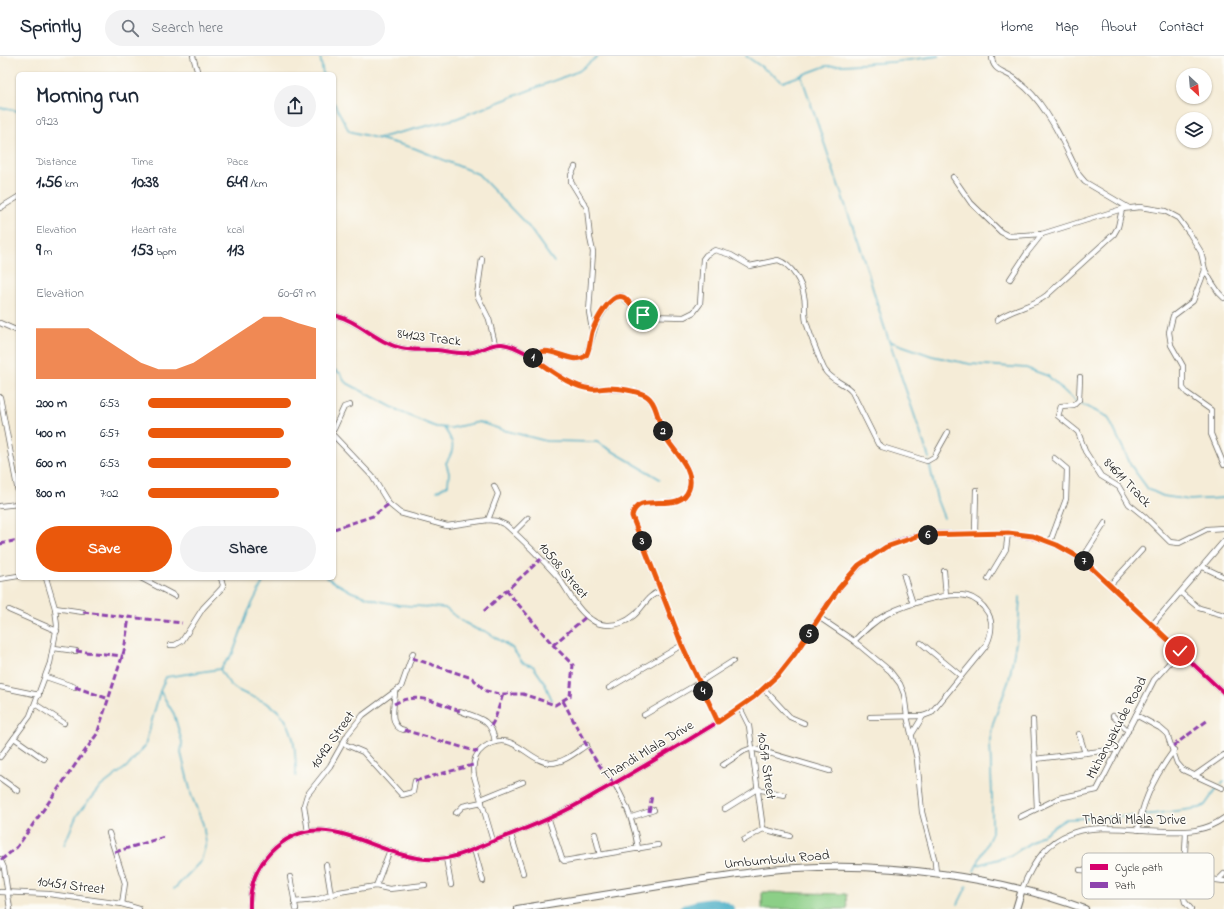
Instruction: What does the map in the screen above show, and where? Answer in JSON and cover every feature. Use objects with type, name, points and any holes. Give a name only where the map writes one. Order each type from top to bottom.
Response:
[{"type":"main road","name":"Umbumbulu Road","points":[[517,909],[713,878],[798,868],[863,868],[936,874],[1022,889],[1055,898],[1085,909]]},
{"type":"main road","points":[[1016,909],[1022,889]]},
{"type":"street","points":[[193,56],[197,72]]},
{"type":"street","points":[[992,56],[992,62],[996,68],[1013,78],[1028,90],[1045,113],[1079,175],[1085,182],[1129,208]]},
{"type":"street","points":[[575,168],[571,175],[571,182],[587,208],[590,238],[594,252],[589,312],[592,330]]},
{"type":"street","points":[[953,177],[971,203],[1004,234],[1014,237],[1042,234],[1122,209],[1150,208],[1165,211],[1178,218],[1190,234],[1201,252],[1205,270],[1219,293],[1224,298]]},
{"type":"street","points":[[0,208],[16,198]]},
{"type":"street","points":[[997,320],[1009,312],[1038,302],[1046,295],[1114,234],[1122,209]]},
{"type":"street","points":[[1010,280],[1026,253],[1042,234]]},
{"type":"street","points":[[532,358],[536,353],[543,351],[574,358],[583,358],[587,353],[592,330],[608,304],[619,296],[625,298],[635,311],[643,315],[676,318],[684,317],[694,312],[700,304],[703,258],[706,254],[715,250],[731,255],[750,266],[780,261],[792,272],[801,284],[805,297],[806,322],[824,368],[830,377],[849,388],[878,444],[927,461],[934,457],[948,432]]},
{"type":"street","points":[[482,259],[477,295],[489,319],[495,344],[508,345],[532,358],[566,380],[591,389],[610,388],[640,394],[649,398],[654,405],[666,437],[687,469],[690,483],[688,492],[682,498],[674,502],[640,505],[634,509],[633,520],[682,645],[718,722]]},
{"type":"street","points":[[1205,270],[1194,301],[1173,316],[1169,332],[1171,345],[1183,366],[1183,388],[1187,393],[1211,410],[1211,434],[1224,465]]},
{"type":"street","name":"84123 Track","points":[[336,316],[349,320],[383,341],[403,348],[467,353],[495,344]]},
{"type":"street","points":[[0,323],[16,330]]},
{"type":"street","name":"84611 Track","points":[[1080,377],[1079,400],[1074,406],[1061,406],[1058,416],[1078,432],[1085,450],[1101,476],[1119,487],[1128,504],[1145,517],[1170,542],[1179,543],[1207,529],[1224,528]]},
{"type":"street","points":[[0,397],[16,481]]},
{"type":"street","points":[[336,425],[344,407],[350,405]]},
{"type":"street","name":"10508 Street","points":[[336,438],[372,476],[389,504],[400,513],[447,526],[488,520],[502,523],[514,532],[555,574],[587,616],[598,623],[613,624],[627,620],[637,614],[653,594],[661,591]]},
{"type":"street","points":[[1050,542],[1067,492],[1067,469],[1054,458]]},
{"type":"street","points":[[488,520],[498,494],[494,486]]},
{"type":"street","points":[[975,533],[976,490]]},
{"type":"street","points":[[0,506],[16,504]]},
{"type":"street","points":[[514,532],[528,518]]},
{"type":"street","points":[[1082,559],[1105,523]]},
{"type":"street","points":[[988,579],[1006,549],[1008,533]]},
{"type":"street","name":"Thandi Mlala Drive","points":[[250,909],[253,884],[262,863],[282,843],[308,832],[337,832],[419,858],[446,858],[512,835],[549,820],[614,784],[740,708],[764,688],[786,666],[853,571],[870,557],[886,547],[921,535],[1008,533],[1033,536],[1050,542],[1082,559],[1224,693]]},
{"type":"street","points":[[1152,625],[1224,541]]},
{"type":"street","points":[[1110,585],[1142,550]]},
{"type":"street","points":[[1203,567],[1224,577]]},
{"type":"street","points":[[944,571],[946,596]]},
{"type":"street","points":[[0,579],[16,576]]},
{"type":"street","points":[[904,576],[913,604]]},
{"type":"street","points":[[0,757],[30,716],[46,677],[54,648],[57,631],[55,608],[47,580]]},
{"type":"street","points":[[145,580],[175,596]]},
{"type":"street","points":[[170,645],[175,645],[182,641],[203,608],[222,588],[222,580]]},
{"type":"street","points":[[1181,593],[1199,608],[1224,615]]},
{"type":"street","points":[[854,642],[881,618],[913,604],[946,596],[960,595],[972,598],[986,611],[990,620],[991,632],[988,642],[934,710],[923,716],[870,718]]},
{"type":"street","points":[[55,608],[84,612]]},
{"type":"street","points":[[9,610],[57,631]]},
{"type":"street","points":[[820,618],[854,642],[897,680],[904,694],[907,716],[912,734],[921,806],[935,862],[936,874]]},
{"type":"street","points":[[920,643],[962,676]]},
{"type":"street","points":[[609,688],[682,645]]},
{"type":"street","points":[[54,648],[76,651]]},
{"type":"street","name":"Mkhanyakude Road","points":[[1020,817],[1064,797],[1095,792],[1154,680],[1180,651]]},
{"type":"street","name":"10492 Street","points":[[308,832],[304,811],[304,800],[312,787],[330,766],[352,728],[368,710],[395,693],[404,682],[413,653]]},
{"type":"street","points":[[644,715],[700,683],[733,661]]},
{"type":"street","points":[[46,677],[75,687]]},
{"type":"street","points":[[0,686],[39,695]]},
{"type":"street","points":[[764,688],[790,717],[804,723]]},
{"type":"street","points":[[395,693],[394,723],[397,728],[404,730]]},
{"type":"street","points":[[35,704],[64,724]]},
{"type":"street","name":"10517 Street","points":[[740,708],[749,726],[763,829]]},
{"type":"street","points":[[460,711],[487,722],[492,729],[495,742]]},
{"type":"street","points":[[1136,715],[1165,731],[1170,740],[1180,768],[1194,776],[1222,788]]},
{"type":"street","points":[[912,734],[923,716]]},
{"type":"street","points":[[1113,716],[1128,731]]},
{"type":"street","points":[[1033,720],[1037,808]]},
{"type":"street","points":[[1079,734],[1085,753]]},
{"type":"street","points":[[14,738],[44,759]]},
{"type":"street","points":[[493,841],[474,776],[474,761],[482,749],[495,742],[501,741],[515,744],[550,763],[565,758],[587,745]]},
{"type":"street","points":[[342,743],[363,752],[402,795],[413,792],[416,781]]},
{"type":"street","points":[[723,765],[744,751],[752,748],[830,770]]},
{"type":"street","points":[[1035,759],[1118,749]]},
{"type":"street","points":[[1138,830],[1143,805],[1166,760],[1174,750]]},
{"type":"street","points":[[1194,776],[1224,755]]},
{"type":"street","points":[[0,778],[18,791]]},
{"type":"street","points":[[456,814],[464,806],[523,782]]},
{"type":"street","points":[[614,784],[632,817],[636,830],[638,849]]},
{"type":"street","points":[[725,809],[757,789],[784,795]]},
{"type":"street","points":[[632,817],[654,810]]},
{"type":"street","name":"Thandi Mlala Drive","points":[[1022,889],[1034,863],[1047,847],[1062,836],[1085,829],[1186,832],[1207,828],[1224,818]]},
{"type":"street","points":[[549,820],[563,860],[658,845]]},
{"type":"street","points":[[744,840],[763,829],[790,836]]},
{"type":"street","points":[[1185,853],[1186,832]]},
{"type":"street","points":[[109,833],[125,883],[122,904]]},
{"type":"street","points":[[594,834],[600,855]]},
{"type":"street","points":[[512,835],[523,873]]},
{"type":"street","points":[[474,849],[483,881]]},
{"type":"street","points":[[376,886],[390,850]]},
{"type":"street","points":[[446,858],[452,885]]},
{"type":"street","points":[[0,859],[8,892],[10,909]]},
{"type":"street","points":[[326,865],[331,895]]},
{"type":"street","points":[[1221,880],[1224,874]]},
{"type":"street","points":[[290,877],[296,909]]},
{"type":"street","points":[[294,902],[316,900],[331,895],[376,886],[389,889],[425,885]]},
{"type":"street","name":"10451 Street","points":[[0,892],[49,894],[122,904],[139,909]]},
{"type":"street","points":[[1185,899],[1191,909]]},
{"type":"green space","points":[[762,892],[846,894],[847,909],[762,909]]},
{"type":"waterway","points":[[320,56],[323,72]]},
{"type":"waterway","points":[[378,138],[455,119],[579,71],[598,56]]},
{"type":"waterway","points":[[746,56],[783,82],[826,66],[893,62],[939,56]]},
{"type":"waterway","points":[[801,75],[929,458]]},
{"type":"waterway","points":[[336,107],[349,131],[414,148],[478,174],[528,226],[554,262]]},
{"type":"waterway","points":[[0,108],[16,111]]},
{"type":"waterway","points":[[889,341],[932,356],[970,364],[1026,368],[1048,376],[1076,402]]},
{"type":"waterway","points":[[336,371],[340,373],[345,382],[403,413],[436,427],[451,428],[479,422],[546,441],[597,442],[660,479]]},
{"type":"waterway","points":[[1079,403],[1108,417],[1132,467],[1148,489],[1163,496],[1189,500],[1224,498]]},
{"type":"waterway","points":[[437,491],[448,485],[449,473],[446,463],[451,453],[452,441],[444,428]]},
{"type":"waterway","points":[[929,462],[937,500],[944,518]]},
{"type":"waterway","points":[[64,845],[77,815],[99,788],[129,765],[145,746],[160,691],[166,677],[220,669],[233,653],[248,612],[264,580]]},
{"type":"waterway","points":[[331,580],[352,592],[379,601],[399,605],[445,608],[460,620],[476,629],[485,631],[512,648],[523,663],[533,666],[544,682],[552,700]]},
{"type":"waterway","points":[[974,871],[992,833],[990,740],[993,723],[1009,680],[1018,631],[1020,597]]},
{"type":"waterway","points":[[220,669],[225,678],[236,689],[270,705],[285,719],[289,727],[294,746],[296,776]]},
{"type":"waterway","points":[[160,691],[174,714],[182,742],[181,753],[192,797],[203,824],[206,843],[201,861],[174,889]]},
{"type":"waterway","points":[[1221,784],[1224,781]]},
{"type":"waterway","points":[[1144,815],[1200,808],[1205,805],[1217,788]]},
{"type":"waterway","points":[[977,865],[1010,856],[1066,819],[1133,816]]},
{"type":"waterway","points":[[958,904],[967,886]]},
{"type":"waterway","points":[[684,909],[707,904],[719,904],[729,909]]},
{"type":"marked path","points":[[336,528],[373,516],[389,504]]},
{"type":"marked path","points":[[0,544],[16,540]]},
{"type":"marked path","points":[[484,611],[541,559]]},
{"type":"marked path","points":[[412,658],[472,678],[486,691],[499,694],[523,694],[555,705],[570,696],[573,665],[553,645],[506,590]]},
{"type":"marked path","points":[[83,612],[182,623]]},
{"type":"marked path","points":[[553,645],[587,616]]},
{"type":"marked path","points":[[1,860],[17,847],[97,734],[124,651],[129,617]]},
{"type":"marked path","points":[[76,651],[123,656]]},
{"type":"marked path","points":[[75,687],[109,699]]},
{"type":"marked path","points":[[491,726],[495,719],[503,694]]},
{"type":"marked path","points":[[394,704],[402,700],[419,698],[460,711]]},
{"type":"marked path","points":[[563,701],[592,755],[615,784]]},
{"type":"marked path","points":[[1173,746],[1208,720]]},
{"type":"marked path","points":[[404,730],[478,752]]},
{"type":"marked path","points":[[415,781],[473,765]]},
{"type":"marked path","points":[[649,812],[652,795]]},
{"type":"marked path","points":[[115,852],[164,837]]},
{"type":"cycle path","points":[[336,316],[352,322],[392,345],[406,349],[464,353],[498,344],[511,346],[521,350],[558,375],[576,385],[593,388],[630,390],[639,392],[650,399],[653,403],[667,440],[688,470],[690,484],[687,494],[681,499],[672,502],[643,504],[636,508],[632,516],[674,626],[718,722]]},
{"type":"cycle path","points":[[250,909],[252,886],[257,872],[270,853],[290,837],[311,831],[331,832],[352,837],[416,858],[438,859],[465,853],[532,826],[584,801],[690,739],[754,698],[781,671],[849,577],[869,558],[893,544],[921,535],[936,533],[1013,534],[1040,539],[1066,550],[1091,568],[1224,693]]},
{"type":"route","points":[[643,315],[635,311],[625,298],[622,296],[616,297],[603,309],[592,330],[586,356],[583,358],[574,358],[549,351],[539,351],[532,358],[566,380],[584,388],[610,388],[646,395],[654,405],[661,429],[687,469],[690,479],[690,488],[686,495],[674,502],[649,503],[637,506],[634,509],[632,516],[682,645],[718,722],[754,697],[779,674],[820,618],[839,588],[859,565],[886,547],[921,535],[1008,533],[1033,536],[1057,545],[1082,559],[1180,651]]}]
